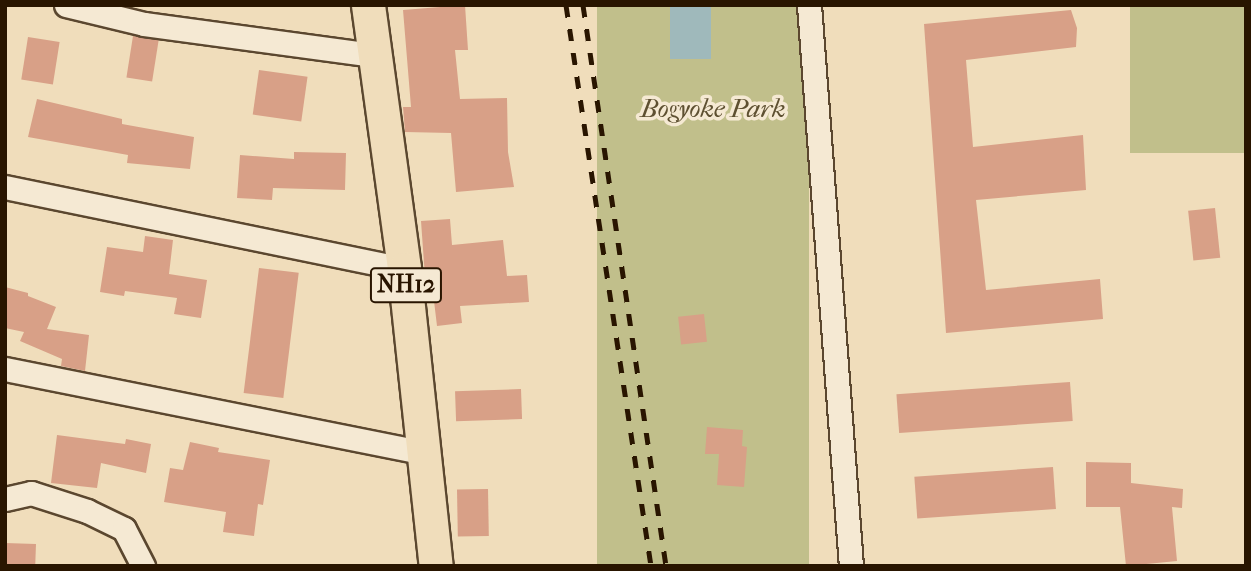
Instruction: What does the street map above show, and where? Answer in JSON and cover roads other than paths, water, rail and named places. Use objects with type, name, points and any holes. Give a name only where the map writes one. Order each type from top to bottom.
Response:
[{"type":"highway","name":"NH12","points":[[368,5],[404,269],[436,566]]},
{"type":"street","points":[[66,5],[144,24],[374,55]]},
{"type":"street","points":[[809,5],[851,566]]},
{"type":"street","points":[[5,187],[404,269]]},
{"type":"street","points":[[5,369],[422,452]]},
{"type":"street","points":[[5,499],[31,493],[87,511],[124,529],[143,566]]},
{"type":"water","points":[[670,5],[711,5],[711,59],[670,59]]},
{"type":"railway","points":[[566,5],[651,566]]},
{"type":"railway","points":[[583,5],[666,566]]},
{"type":"park label","name":"Bogyoke Park","points":[[713,109]]}]
